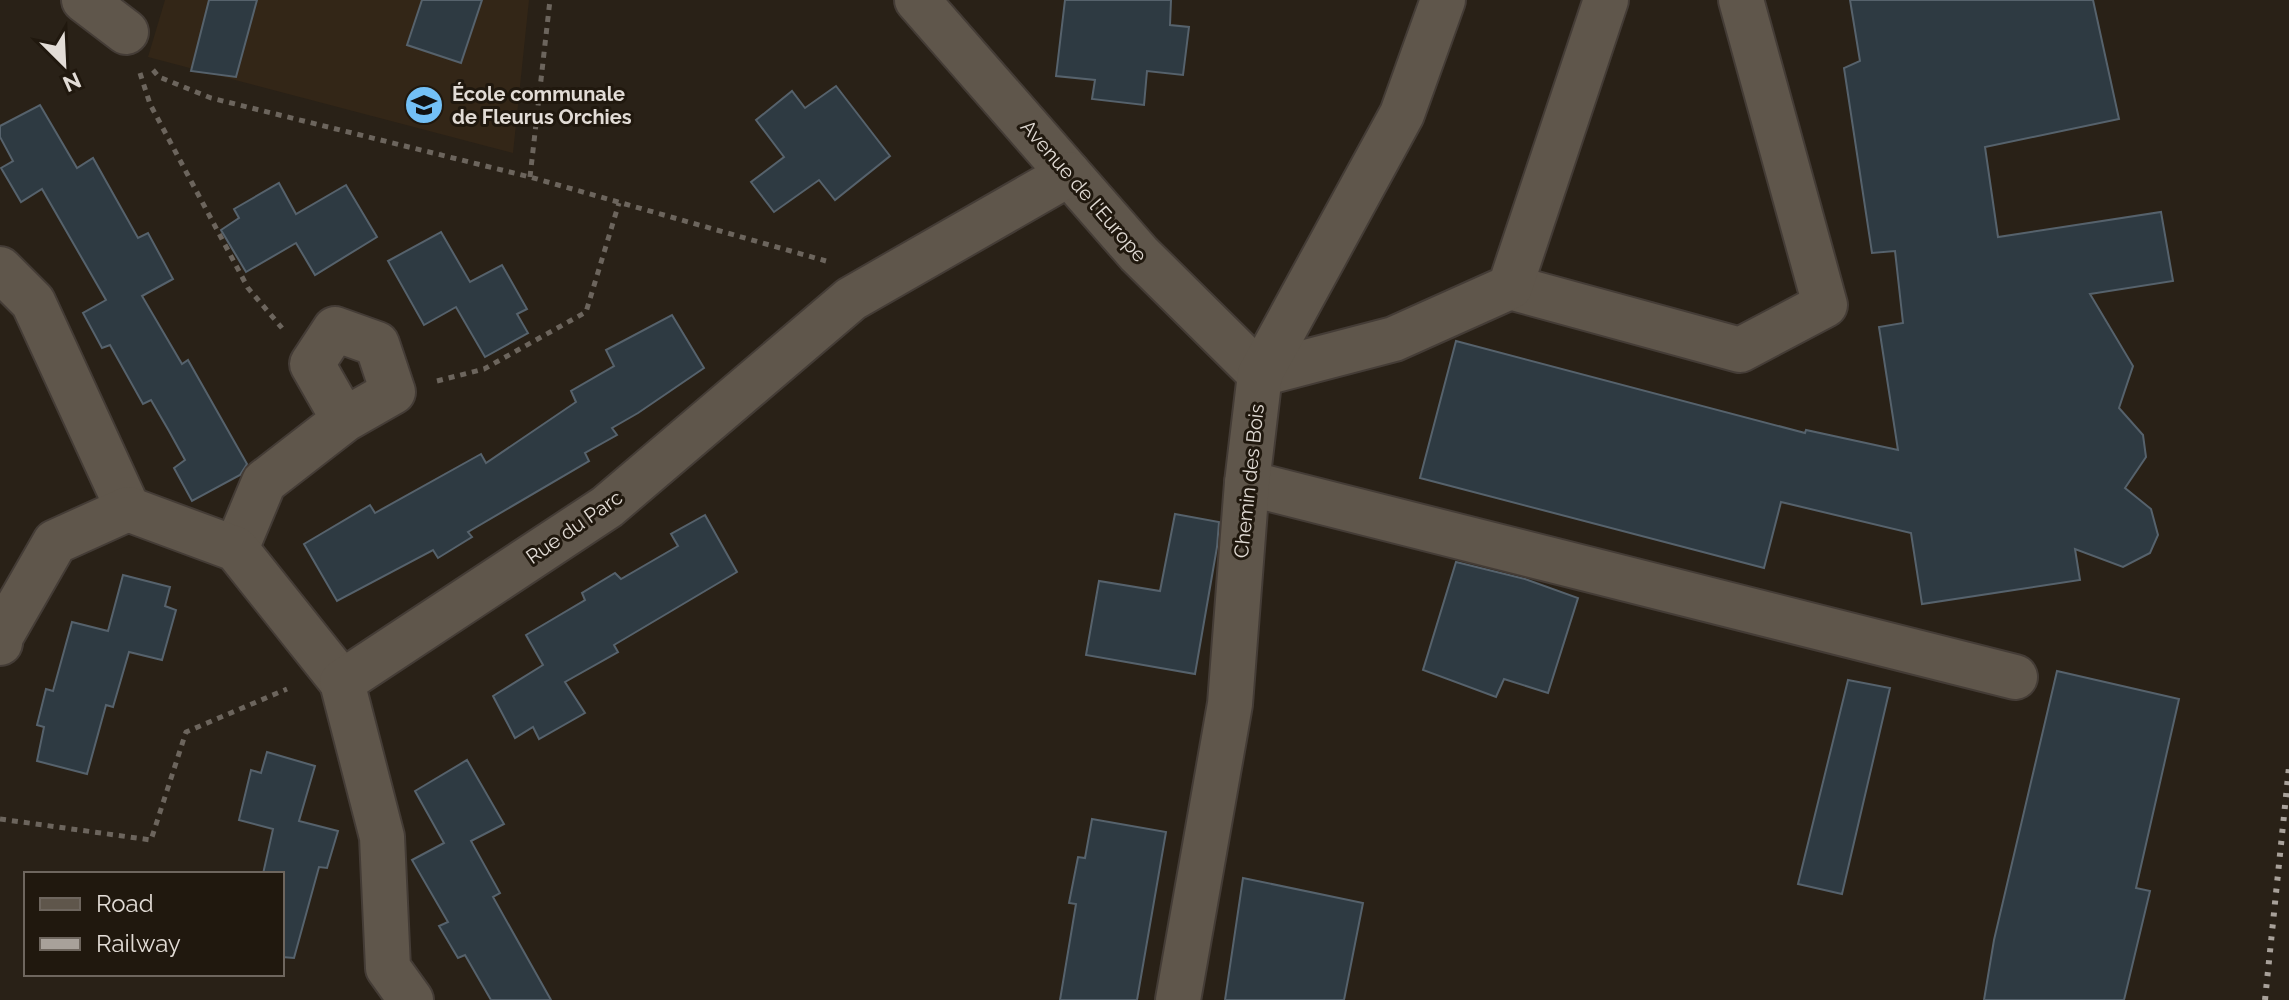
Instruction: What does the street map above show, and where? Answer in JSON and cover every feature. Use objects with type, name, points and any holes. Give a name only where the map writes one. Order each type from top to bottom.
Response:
[{"type":"street","points":[[84,0],[126,32]]},
{"type":"street","name":"Avenue de l'Europe","points":[[917,0],[1139,254],[1260,374]]},
{"type":"street","name":"Chemin des Bois","points":[[1178,1000],[1230,704],[1247,483],[1260,374],[1402,114],[1443,0]]},
{"type":"street","points":[[1510,287],[1606,0]]},
{"type":"street","points":[[1260,374],[1394,339],[1510,287],[1740,350],[1825,305],[1741,0]]},
{"type":"street","name":"Rue du Parc","points":[[337,675],[607,507],[851,299],[1069,174]]},
{"type":"street","points":[[0,269],[128,509],[236,549],[337,675],[382,837],[388,968],[411,1000]]},
{"type":"street","points":[[236,549],[264,482],[344,420],[393,392],[377,344],[335,329],[312,364],[344,420]]},
{"type":"street","points":[[1247,483],[2015,677]]},
{"type":"street","points":[[0,643],[1,636],[55,542],[128,509]]},
{"type":"path","points":[[530,177],[550,0]]},
{"type":"path","points":[[126,32],[159,77],[211,98],[530,177],[889,278]]},
{"type":"path","points":[[126,32],[150,104],[248,288],[312,364]]},
{"type":"path","points":[[393,392],[484,369],[586,312],[619,203]]},
{"type":"path","points":[[0,819],[151,840],[186,732],[337,675]]},
{"type":"shaded area","name":"École communale de Fleurus Orchies","points":[[165,0],[529,0],[513,153],[148,57]]},
{"type":"building","points":[[209,0],[257,0],[236,77],[191,71]]},
{"type":"building","points":[[422,0],[482,0],[461,63],[407,45]]},
{"type":"building","points":[[1065,0],[1171,0],[1170,25],[1189,27],[1183,75],[1147,71],[1144,105],[1092,99],[1095,80],[1056,76]]},
{"type":"building","points":[[1850,0],[2093,0],[2119,119],[1985,147],[1998,237],[2161,212],[2173,281],[2090,294],[2133,366],[2119,408],[2143,435],[2146,457],[2125,488],[2151,509],[2158,535],[2150,553],[2123,567],[2075,549],[2080,580],[1922,604],[1911,533],[1781,502],[1764,568],[1420,478],[1456,341],[1805,433],[1806,430],[1898,450],[1879,327],[1903,323],[1895,251],[1872,253],[1844,68],[1860,61]]},
{"type":"building","points":[[836,86],[890,156],[835,200],[819,180],[774,212],[751,182],[784,157],[756,120],[792,91],[805,108]]},
{"type":"building","points":[[40,105],[77,168],[93,158],[138,238],[148,233],[173,279],[142,296],[182,364],[188,360],[247,464],[240,475],[192,501],[174,468],[185,460],[169,431],[151,400],[143,404],[110,345],[102,348],[83,313],[106,300],[42,189],[21,202],[1,168],[13,161],[0,137],[0,126]]},
{"type":"building","points":[[279,183],[296,214],[346,185],[377,237],[315,275],[296,243],[246,272],[221,230],[239,218],[234,209]]},
{"type":"building","points":[[441,232],[470,282],[502,265],[527,309],[517,314],[528,333],[485,357],[456,307],[424,325],[388,261]]},
{"type":"building","points":[[672,315],[704,368],[612,428],[617,435],[585,453],[589,461],[468,532],[472,537],[438,558],[433,550],[337,601],[304,544],[370,505],[375,513],[481,454],[486,463],[576,402],[571,391],[614,366],[606,350]]},
{"type":"building","points":[[1175,514],[1219,522],[1195,674],[1086,655],[1099,581],[1160,591]]},
{"type":"building","points":[[705,515],[737,572],[614,645],[618,652],[565,682],[585,713],[539,739],[533,727],[515,738],[493,696],[543,665],[526,635],[585,600],[582,593],[615,573],[621,579],[678,546],[671,534]]},
{"type":"building","points":[[1456,562],[1525,579],[1578,598],[1548,693],[1504,679],[1496,697],[1423,670]]},
{"type":"building","points":[[123,575],[170,587],[165,606],[176,610],[162,660],[129,652],[113,707],[106,705],[87,774],[37,761],[44,727],[37,725],[46,689],[53,691],[72,622],[108,631]]},
{"type":"building","points":[[2057,671],[2179,699],[2136,888],[2150,891],[2124,1000],[1984,1000],[1994,940]]},
{"type":"building","points":[[1848,680],[1890,688],[1842,894],[1798,884]]},
{"type":"building","points":[[267,752],[315,766],[299,821],[338,831],[327,868],[319,867],[294,958],[284,957],[284,872],[263,872],[273,829],[239,820],[251,770],[261,773]]},
{"type":"building","points":[[467,760],[504,824],[471,841],[500,893],[493,897],[551,1000],[491,1000],[465,955],[458,958],[439,926],[448,922],[412,860],[444,843],[415,791]]},
{"type":"building","points":[[1092,819],[1166,832],[1137,1000],[1060,1000],[1076,904],[1069,903],[1078,857],[1085,858]]},
{"type":"building","points":[[1243,878],[1363,903],[1344,1000],[1225,1000]]},
{"type":"railway","points":[[2265,1000],[2289,767]]},
{"type":"place","name":"École communale de Fleurus Orchies","points":[[424,105]]}]
